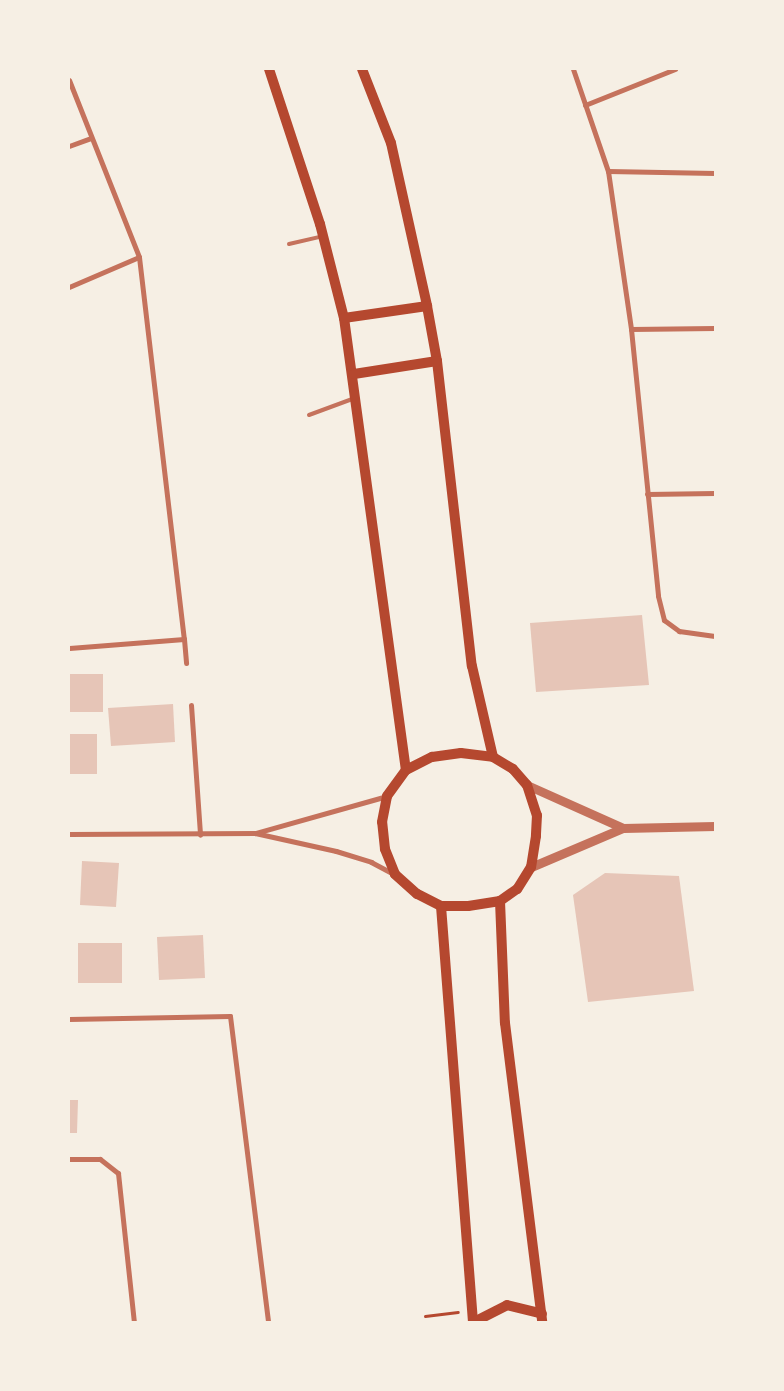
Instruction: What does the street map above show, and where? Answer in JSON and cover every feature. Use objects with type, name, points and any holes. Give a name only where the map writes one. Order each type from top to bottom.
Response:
[{"type":"main road","points":[[269,69],[323,236],[344,318],[354,374],[406,770]]},
{"type":"main road","points":[[362,69],[391,143],[427,306],[437,361],[472,666],[493,757]]},
{"type":"main road","points":[[344,318],[427,306]]},
{"type":"main road","points":[[354,374],[437,361]]},
{"type":"main road","points":[[461,753],[493,757],[513,769],[527,785],[537,815],[531,867],[516,889],[500,901],[468,906],[441,906],[418,894],[395,874],[385,849],[382,822],[387,796],[406,770],[432,757],[461,753]]},
{"type":"main road","points":[[441,906],[470,1310],[474,1322],[507,1305],[542,1318],[505,1023],[500,901]]},
{"type":"street","points":[[573,69],[608,171],[631,329],[658,596],[664,620],[679,631],[715,636]]},
{"type":"street","points":[[584,105],[675,69]]},
{"type":"street","points":[[69,80],[140,257],[186,664]]},
{"type":"street","points":[[69,146],[91,138]]},
{"type":"street","points":[[608,171],[715,173]]},
{"type":"street","points":[[69,287],[140,257]]},
{"type":"street","points":[[631,329],[715,328]]},
{"type":"street","points":[[647,494],[715,493]]},
{"type":"street","points":[[69,648],[184,639]]},
{"type":"street","points":[[191,705],[200,835]]},
{"type":"street","points":[[527,785],[623,828]]},
{"type":"street","points":[[69,834],[200,835],[255,833],[387,796]]},
{"type":"street","points":[[531,867],[623,828],[715,826]]},
{"type":"street","points":[[255,833],[336,851],[371,862],[395,874]]},
{"type":"street","points":[[69,1019],[230,1016],[268,1322]]},
{"type":"street","points":[[69,1159],[100,1159],[118,1173],[134,1322]]},
{"type":"lane","points":[[289,244],[323,236]]},
{"type":"lane","points":[[309,415],[357,397]]},
{"type":"path","points":[[425,1316],[470,1310]]},
{"type":"building","points":[[642,615],[649,685],[536,692],[530,623]]},
{"type":"building","points":[[69,674],[103,674],[103,712],[69,712]]},
{"type":"building","points":[[173,704],[175,742],[111,746],[108,708]]},
{"type":"building","points":[[69,734],[97,734],[97,774],[69,774]]},
{"type":"building","points":[[82,861],[119,863],[116,907],[80,905]]},
{"type":"building","points":[[605,873],[679,876],[694,991],[588,1002],[573,895]]},
{"type":"building","points":[[203,935],[205,978],[159,980],[157,937]]},
{"type":"building","points":[[78,943],[122,943],[122,983],[78,983]]},
{"type":"building","points":[[69,1100],[78,1100],[77,1133],[69,1133]]}]
